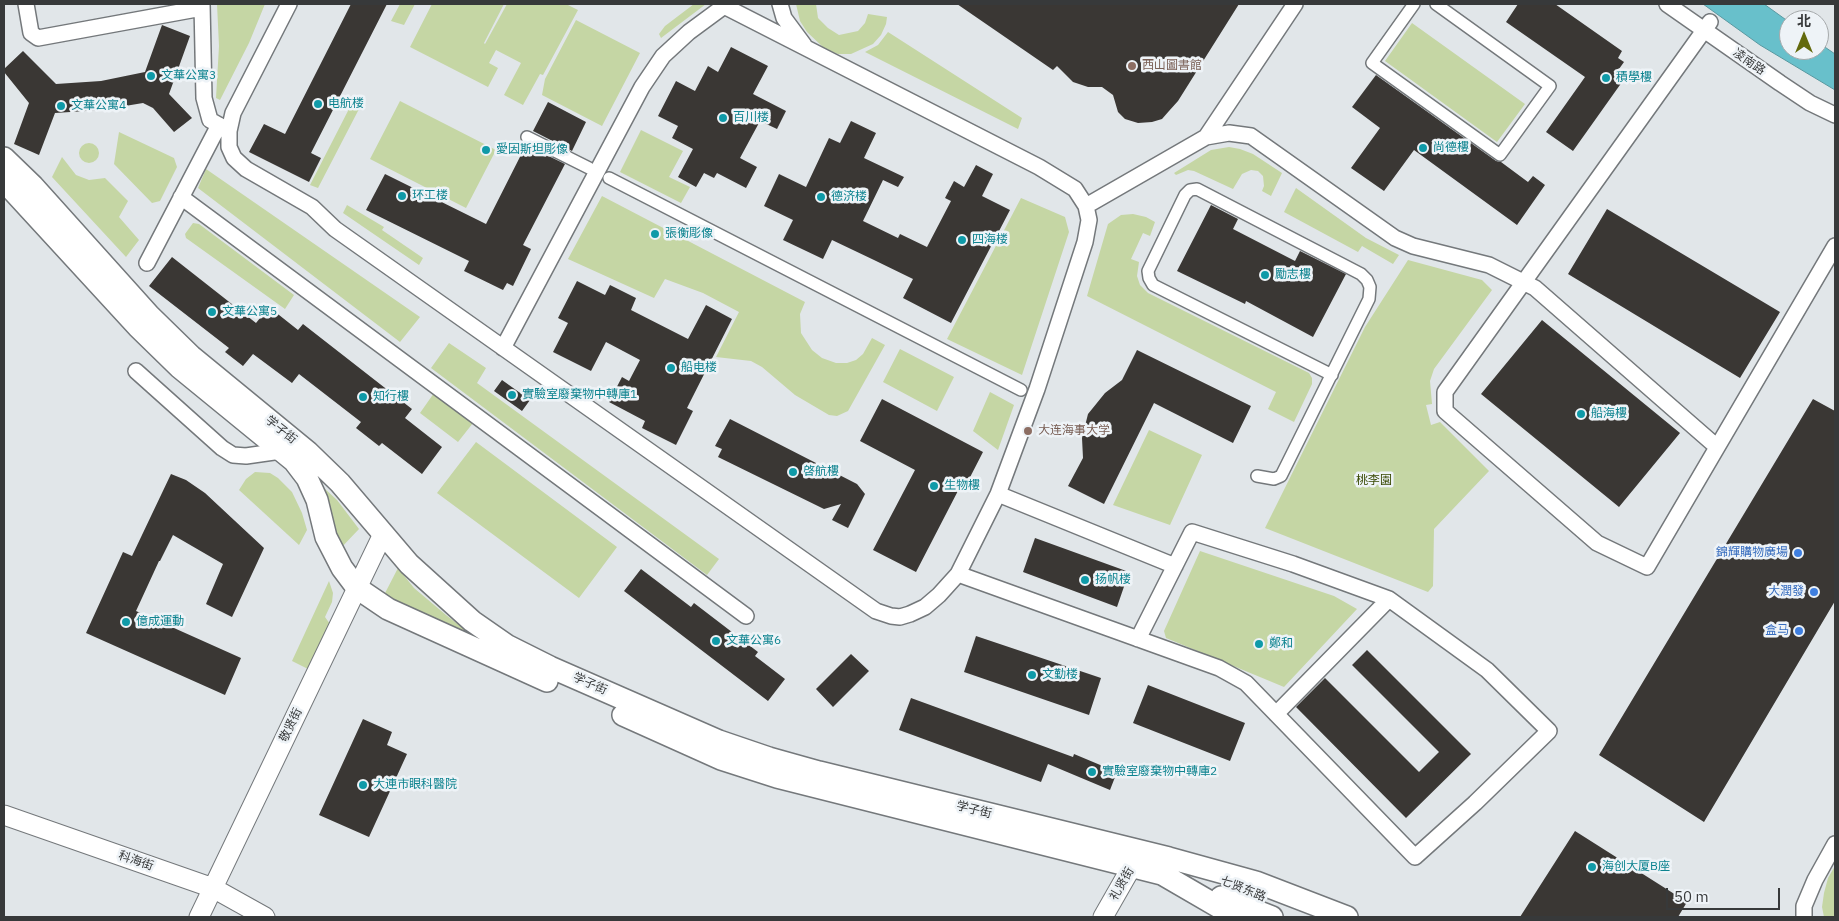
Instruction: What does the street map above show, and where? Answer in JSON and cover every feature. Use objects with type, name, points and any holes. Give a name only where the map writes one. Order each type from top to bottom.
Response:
[{"type":"main road","name":"学子街","points":[[4,158],[33,186],[149,315],[191,356],[308,452],[340,483],[409,564],[472,621],[508,646],[550,667],[719,741],[769,758],[1137,859]]},
{"type":"main road","name":"学子街","points":[[4,182],[179,367],[294,462],[308,478],[326,537],[342,568],[357,588],[388,609],[721,759],[777,777],[825,790],[1166,866],[1256,882],[1347,917]]},
{"type":"main road","name":"学子街","points":[[1166,866],[1236,917]]},
{"type":"main road","name":"七贤东路","points":[[1166,866],[1272,917]]},
{"type":"main road","name":"七贤东路","points":[[1166,866],[1252,893],[1318,917]]},
{"type":"street","points":[[26,4],[31,33],[38,38],[202,6],[204,98],[210,120],[224,128],[228,147],[234,158],[246,168],[312,207],[335,229],[503,348],[876,611],[891,616],[900,617],[925,607],[958,574],[998,494],[1037,389],[1084,242],[1089,220],[1086,206],[1075,189],[1039,167],[808,50],[725,5],[689,32],[663,56],[642,87],[503,348]]},
{"type":"street","points":[[147,263],[181,196],[233,113],[289,4]]},
{"type":"street","points":[[780,4],[784,18],[808,50]]},
{"type":"street","points":[[1206,137],[1295,4]]},
{"type":"street","points":[[1414,4],[1372,62],[1500,155],[1550,86],[1436,4]]},
{"type":"street","name":"凌南路","points":[[1667,4],[1707,26],[1810,103],[1835,114]]},
{"type":"street","points":[[1707,26],[1444,392],[1444,411],[1598,543],[1647,567],[1835,246]]},
{"type":"street","points":[[1086,206],[1206,137],[1229,133],[1251,136],[1395,238],[1413,246],[1489,265],[1535,288],[1717,447]]},
{"type":"street","points":[[527,137],[589,168]]},
{"type":"street","points":[[609,178],[1021,390]]},
{"type":"street","points":[[1257,476],[1274,479],[1281,476],[1332,375],[1369,299],[1370,287],[1367,280],[1361,274],[1197,189],[1190,190],[1185,194],[1148,272],[1153,285],[1332,375]]},
{"type":"street","points":[[181,196],[746,616]]},
{"type":"street","points":[[136,371],[222,448],[233,455],[246,456],[281,451]]},
{"type":"street","points":[[998,494],[1175,566]]},
{"type":"street","points":[[958,574],[1138,639],[1219,668],[1246,683],[1415,857],[1475,803],[1549,731],[1487,670],[1389,599],[1293,564],[1192,532],[1138,639]]},
{"type":"street","name":"敬贤街","points":[[199,917],[383,534]]},
{"type":"street","points":[[1276,714],[1389,599]]},
{"type":"street","name":"科海街","points":[[4,815],[212,888],[265,917]]},
{"type":"street","points":[[1804,917],[1804,906],[1815,880],[1835,844]]},
{"type":"street","name":"礼贤街","points":[[1102,917],[1137,859]]},
{"type":"green space","points":[[217,4],[265,4],[249,43],[220,100],[216,98],[219,46]]},
{"type":"green space","points":[[400,4],[415,4],[404,25],[391,21]]},
{"type":"green space","points":[[432,4],[504,4],[485,44],[507,4],[566,4],[578,10],[543,75],[540,74],[523,105],[504,95],[521,63],[496,50],[489,63],[498,68],[488,87],[410,47]]},
{"type":"green space","points":[[694,4],[706,4],[661,38],[659,34],[665,26]]},
{"type":"green space","points":[[796,4],[816,4],[818,18],[839,35],[858,31],[865,23],[868,14],[887,17],[886,24],[881,35],[873,44],[851,54],[838,54],[825,49],[807,32],[800,21]]},
{"type":"green space","points":[[576,20],[640,53],[602,126],[542,95],[545,79]]},
{"type":"green space","points":[[1412,23],[1525,104],[1497,142],[1385,61]]},
{"type":"green space","points":[[888,32],[1022,118],[1018,129],[865,52],[878,45]]},
{"type":"green space","points":[[400,101],[496,150],[466,208],[370,159]]},
{"type":"green space","points":[[351,105],[359,109],[318,188],[310,185]]},
{"type":"green space","points":[[641,130],[683,151],[669,177],[690,187],[681,203],[620,172]]},
{"type":"green space","points":[[119,132],[174,158],[177,167],[160,201],[152,203],[114,164]]},
{"type":"green space","points":[[85,143],[93,143],[99,149],[99,157],[93,163],[85,163],[79,157],[79,149]]},
{"type":"green space","points":[[1229,147],[1253,154],[1282,173],[1271,196],[1262,191],[1264,186],[1263,176],[1258,171],[1251,170],[1242,174],[1233,189],[1194,171],[1188,170],[1176,175],[1174,173],[1211,150]]},
{"type":"green space","points":[[62,157],[76,175],[89,180],[105,178],[128,201],[119,217],[139,240],[126,257],[52,177]]},
{"type":"green space","points":[[206,169],[420,317],[400,342],[198,188]]},
{"type":"green space","points":[[1296,188],[1366,238],[1399,255],[1393,264],[1362,246],[1358,252],[1284,212]]},
{"type":"green space","points":[[602,196],[805,302],[800,314],[801,333],[812,350],[822,358],[836,363],[847,363],[856,360],[863,354],[872,338],[885,345],[848,411],[837,416],[829,415],[795,395],[762,367],[751,361],[716,357],[739,312],[703,293],[665,279],[654,298],[568,259]]},
{"type":"green space","points":[[1021,198],[1065,217],[1069,232],[1022,375],[947,339]]},
{"type":"green space","points":[[347,205],[384,227],[382,230],[423,258],[419,265],[343,213]]},
{"type":"green space","points":[[1133,214],[1146,217],[1155,222],[1150,236],[1143,233],[1131,259],[1139,262],[1137,276],[1140,285],[1148,293],[1309,373],[1312,378],[1312,384],[1294,422],[1268,409],[1276,392],[1087,296],[1108,224],[1121,215]]},
{"type":"green space","points":[[193,223],[199,224],[294,295],[285,309],[186,238],[185,234]]},
{"type":"green space","name":"桃李園","points":[[1408,260],[1482,280],[1492,290],[1434,369],[1430,381],[1432,404],[1426,405],[1431,425],[1440,422],[1489,471],[1434,529],[1433,586],[1428,592],[1265,528],[1365,327]]},
{"type":"green space","points":[[449,343],[486,368],[477,383],[719,559],[707,575],[431,368]]},
{"type":"green space","points":[[900,349],[954,377],[937,411],[883,382]]},
{"type":"green space","points":[[990,392],[1014,405],[998,450],[973,431]]},
{"type":"green space","points":[[434,393],[473,423],[458,442],[420,413]]},
{"type":"green space","points":[[1149,430],[1202,455],[1170,525],[1113,505]]},
{"type":"green space","points":[[476,442],[617,547],[579,598],[437,493]]},
{"type":"green space","points":[[255,472],[270,473],[292,492],[302,513],[307,530],[299,545],[239,490],[246,479]]},
{"type":"green space","points":[[317,485],[324,488],[337,500],[359,529],[339,550]]},
{"type":"green space","points":[[1200,551],[1334,596],[1357,609],[1284,687],[1166,638],[1164,631]]},
{"type":"green space","points":[[398,568],[414,588],[446,615],[468,632],[506,654],[383,597]]},
{"type":"green space","points":[[329,581],[333,593],[332,602],[325,617],[330,624],[308,669],[292,661]]},
{"type":"green space","points":[[1835,866],[1835,917],[1824,917],[1822,907],[1824,893],[1828,878]]},
{"type":"water","points":[[1703,4],[1764,4],[1779,15],[1779,56]]},
{"type":"water","points":[[1829,50],[1835,54],[1835,90],[1785,60],[1829,60]]},
{"type":"building","name":"电航楼","points":[[351,4],[387,4],[311,153],[321,158],[309,182],[249,152],[264,124],[285,134]]},
{"type":"building","name":"西山圖書館","points":[[957,4],[1239,4],[1178,101],[1162,119],[1138,123],[1125,119],[1118,112],[1113,95],[1102,87],[1088,87],[1073,82],[1057,66],[1053,70]]},
{"type":"building","name":"積學樓","points":[[1518,4],[1555,4],[1622,51],[1618,58],[1624,62],[1619,69],[1627,75],[1573,151],[1546,132],[1585,77],[1506,22]]},
{"type":"building","points":[[162,25],[190,36],[169,94],[192,118],[174,132],[153,108],[143,103],[101,110],[55,113],[39,155],[14,144],[29,103],[4,72],[4,69],[23,51],[56,84],[101,81],[145,72]]},
{"type":"building","name":"百川楼","points":[[731,47],[768,66],[753,94],[786,111],[777,129],[760,121],[740,158],[757,167],[746,188],[717,173],[714,178],[704,173],[696,187],[678,177],[693,149],[672,138],[678,126],[658,116],[676,81],[695,91],[708,66],[718,72]]},
{"type":"building","name":"尚德樓","points":[[1376,75],[1528,182],[1533,176],[1545,185],[1517,225],[1414,150],[1384,191],[1351,168],[1380,128],[1352,107]]},
{"type":"building","points":[[548,102],[586,122],[572,151],[533,131]]},
{"type":"building","points":[[851,121],[876,133],[864,158],[904,177],[898,187],[883,180],[863,221],[898,238],[900,234],[927,247],[951,201],[945,198],[954,181],[964,187],[976,165],[993,174],[982,196],[1010,210],[951,323],[903,298],[913,279],[832,240],[823,259],[783,240],[793,220],[764,206],[779,174],[806,187],[829,138],[840,143]]},
{"type":"building","name":"环工楼","points":[[526,145],[565,164],[523,245],[531,249],[513,286],[507,283],[503,290],[464,271],[469,261],[366,210],[385,174],[486,224]]},
{"type":"building","name":"勵志樓","points":[[1211,205],[1238,219],[1233,229],[1295,261],[1300,251],[1346,274],[1313,337],[1246,301],[1245,304],[1177,271]]},
{"type":"building","points":[[1607,209],[1780,312],[1740,378],[1568,274]]},
{"type":"building","points":[[172,257],[256,323],[269,307],[298,330],[303,324],[412,409],[405,418],[442,447],[422,474],[382,443],[379,446],[356,428],[361,422],[299,374],[292,383],[253,354],[243,366],[225,352],[229,348],[149,286]]},
{"type":"building","name":"船电楼","points":[[577,281],[605,295],[610,285],[636,298],[631,310],[688,339],[706,305],[732,319],[687,408],[693,411],[676,445],[642,428],[645,421],[609,402],[622,377],[629,381],[640,360],[606,342],[591,371],[553,352],[568,323],[558,318]]},
{"type":"building","name":"船海樓","points":[[1542,320],[1680,433],[1619,507],[1481,394]]},
{"type":"building","points":[[1137,350],[1251,406],[1233,443],[1154,403],[1104,504],[1068,486],[1083,458],[1082,438],[1088,414],[1105,393],[1122,380]]},
{"type":"building","name":"實驗室廢棄物中轉庫1","points":[[502,380],[530,400],[522,411],[494,391]]},
{"type":"building","name":"生物樓","points":[[882,399],[983,452],[965,487],[961,485],[916,572],[873,550],[915,470],[860,441]]},
{"type":"building","points":[[1813,399],[1835,411],[1835,601],[1704,822],[1599,755]]},
{"type":"building","name":"啓航樓","points":[[730,419],[857,484],[865,494],[848,528],[832,520],[841,504],[824,509],[718,457],[722,449],[715,446]]},
{"type":"building","points":[[171,474],[186,480],[205,493],[264,548],[232,617],[206,604],[223,564],[173,535],[136,611],[241,658],[225,695],[86,633],[123,552],[132,556]]},
{"type":"building","name":"扬帆楼","points":[[1035,538],[1129,572],[1117,607],[1023,572]]},
{"type":"building","name":"文華公寓6","points":[[641,569],[691,607],[694,603],[758,652],[755,656],[785,679],[768,701],[624,591]]},
{"type":"building","name":"文勤楼","points":[[976,636],[1101,678],[1089,715],[964,672]]},
{"type":"building","points":[[1367,650],[1471,754],[1406,818],[1296,707],[1325,678],[1419,772],[1439,752],[1352,665]]},
{"type":"building","points":[[851,654],[869,671],[833,707],[816,689]]},
{"type":"building","points":[[1148,685],[1245,723],[1230,761],[1133,723]]},
{"type":"building","points":[[911,698],[1073,757],[1074,754],[1117,772],[1110,790],[1048,764],[1041,782],[899,730]]},
{"type":"building","name":"大連市眼科醫院","points":[[363,719],[392,732],[387,745],[407,754],[369,837],[319,815]]},
{"type":"building","name":"海创大厦B座","points":[[1575,831],[1687,902],[1678,917],[1520,917]]},
{"type":"place","name":"西山圖書館","points":[[1132,66]]},
{"type":"place","name":"文華公寓3","points":[[151,76]]},
{"type":"place","name":"積學樓","points":[[1606,78]]},
{"type":"place","name":"电航楼","points":[[318,104]]},
{"type":"place","name":"文華公寓4","points":[[61,106]]},
{"type":"place","name":"百川楼","points":[[723,118]]},
{"type":"place","name":"尚德樓","points":[[1423,148]]},
{"type":"place","name":"愛因斯坦彫像","points":[[486,150]]},
{"type":"place","name":"环工楼","points":[[402,196]]},
{"type":"place","name":"德济楼","points":[[821,197]]},
{"type":"place","name":"張衡彫像","points":[[655,234]]},
{"type":"place","name":"四海楼","points":[[962,240]]},
{"type":"place","name":"勵志樓","points":[[1265,275]]},
{"type":"place","name":"文華公寓5","points":[[212,312]]},
{"type":"place","name":"船电楼","points":[[671,368]]},
{"type":"place","name":"實驗室廢棄物中轉庫1","points":[[512,395]]},
{"type":"place","name":"知行樓","points":[[363,397]]},
{"type":"place","name":"船海樓","points":[[1581,414]]},
{"type":"place","name":"大连海事大学","points":[[1028,431]]},
{"type":"place","name":"啓航樓","points":[[793,472]]},
{"type":"place","name":"生物樓","points":[[934,486]]},
{"type":"place","name":"錦輝購物廣場","points":[[1798,553]]},
{"type":"place","name":"扬帆楼","points":[[1085,580]]},
{"type":"place","name":"大潤發","points":[[1814,592]]},
{"type":"place","name":"億成運動","points":[[126,622]]},
{"type":"place","name":"盒马","points":[[1799,631]]},
{"type":"place","name":"文華公寓6","points":[[716,641]]},
{"type":"place","name":"鄭和","points":[[1259,644]]},
{"type":"place","name":"文勤楼","points":[[1032,675]]},
{"type":"place","name":"實驗室廢棄物中轉庫2","points":[[1092,772]]},
{"type":"place","name":"大連市眼科醫院","points":[[363,785]]},
{"type":"place","name":"海创大厦B座","points":[[1592,867]]}]
